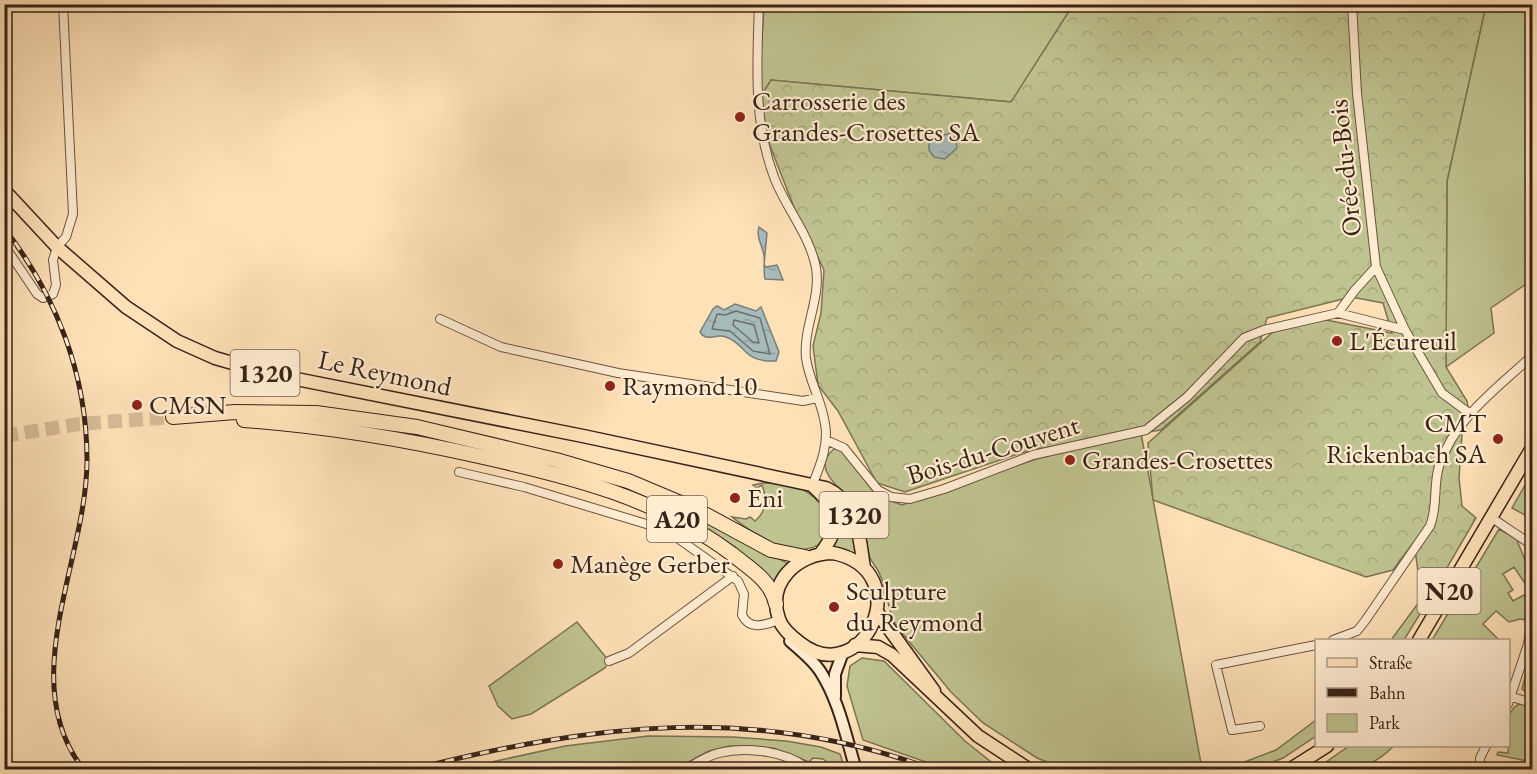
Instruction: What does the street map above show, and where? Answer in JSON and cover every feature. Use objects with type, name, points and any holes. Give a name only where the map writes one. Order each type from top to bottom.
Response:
[{"type":"highway","name":"A20","points":[[776,604],[772,590],[759,575],[697,530],[656,508],[594,484],[440,447],[358,432],[278,422],[173,417],[235,412],[316,413],[417,427],[556,460],[628,481],[697,510],[771,550],[805,557]]},
{"type":"main road","name":"Le Reymond","points":[[4,190],[57,247],[147,322],[177,341],[214,358],[271,374],[594,438],[812,486]]},
{"type":"main road","name":"N20","points":[[1420,639],[1533,448]]},
{"type":"main road","name":"1320","points":[[812,486],[830,503],[835,516],[834,534],[821,553]]},
{"type":"main road","name":"1320","points":[[812,486],[826,488],[837,494],[852,512],[859,528],[864,568]]},
{"type":"main road","points":[[780,623],[811,650],[826,655],[843,652],[869,633],[877,612],[876,589],[864,568],[841,554],[821,553],[805,557],[786,573],[780,585],[776,604],[780,623],[789,640],[820,671],[836,704],[856,770]]},
{"type":"main road","points":[[877,612],[942,702]]},
{"type":"main road","points":[[855,645],[867,645],[886,651],[990,745],[1030,770]]},
{"type":"main road","points":[[836,704],[835,674],[843,652]]},
{"type":"main road","points":[[1289,770],[1325,747]]},
{"type":"street","points":[[4,245],[37,294],[44,298],[53,294],[56,290],[53,260],[57,247],[66,237],[73,214],[63,4]]},
{"type":"street","points":[[759,4],[757,77],[764,142],[774,177],[812,254],[817,275],[816,298],[807,331],[806,349],[809,372],[825,422],[826,440],[812,486]]},
{"type":"street","name":"Orée-du-Bois","points":[[1338,314],[1355,290],[1376,267],[1357,93],[1352,4]]},
{"type":"street","points":[[1376,267],[1405,330],[1442,393],[1470,413]]},
{"type":"street","name":"Bois-du-Couvent","points":[[826,440],[844,448],[872,484],[882,493],[897,499],[916,498],[1033,455],[1146,430],[1187,397],[1244,338],[1264,330],[1338,314],[1405,330]]},
{"type":"street","points":[[440,319],[501,347],[618,373],[803,401],[817,398]]},
{"type":"street","points":[[1336,639],[1357,631],[1430,526],[1436,510],[1438,469],[1445,451],[1470,413],[1533,356]]},
{"type":"street","points":[[459,471],[524,487],[666,530],[733,576],[743,590],[742,615],[748,623],[756,626],[780,623]]},
{"type":"street","points":[[1492,518],[1532,544]]},
{"type":"street","points":[[609,661],[628,653],[733,576]]},
{"type":"street","points":[[1533,615],[1528,644],[1510,700],[1533,703]]},
{"type":"street","points":[[1260,726],[1232,730],[1216,664],[1315,645]]},
{"type":"street","points":[[1480,770],[1480,758],[1486,747]]},
{"type":"street","points":[[685,770],[717,753],[729,751],[768,752],[795,760],[810,770]]},
{"type":"street","points":[[1393,770],[1406,770]]},
{"type":"green space","points":[[764,5],[1073,5],[1012,102],[771,80],[761,96]]},
{"type":"green space","points":[[1073,5],[1486,5],[1447,181],[1446,367],[1467,401],[1469,413],[1462,434],[1459,478],[1462,506],[1476,518],[1423,609],[1414,542],[1393,570],[1366,577],[1153,500],[1148,443],[1275,330],[1326,320],[1392,333],[1383,303],[1351,297],[1267,318],[1260,342],[1161,430],[1030,450],[905,492],[877,483],[838,411],[818,385],[813,346],[821,313],[824,270],[795,210],[767,138],[761,96],[771,80],[1011,102]]},
{"type":"green space","points":[[1486,5],[1532,8],[1532,280],[1491,308],[1494,333],[1446,367],[1447,181]]},
{"type":"green space","points":[[1141,433],[1202,769],[1065,769],[1037,758],[983,723],[951,692],[897,627],[891,615],[883,581],[869,555],[862,516],[827,474],[825,465],[827,457],[834,449],[842,450],[877,496],[902,505],[1036,459]]},
{"type":"green space","points":[[1532,473],[1532,501],[1528,505],[1532,510],[1532,519],[1512,508]]},
{"type":"green space","points":[[763,483],[795,487],[817,500],[832,517],[825,541],[801,550],[788,549],[764,539],[732,517],[746,519],[750,517],[755,521],[759,517],[764,509],[765,495],[762,485],[757,488],[753,485]]},
{"type":"green space","points":[[625,486],[680,508],[789,564],[776,583],[723,542],[685,518],[624,489]]},
{"type":"green space","points":[[826,492],[848,511],[857,556],[830,548],[839,527],[836,513]]},
{"type":"green space","points":[[1499,529],[1516,538],[1528,567],[1529,577],[1524,582],[1514,567],[1503,574],[1513,590],[1508,593],[1513,601],[1524,595],[1528,600],[1525,620],[1509,622],[1496,611],[1483,624],[1498,639],[1433,639]]},
{"type":"green space","points":[[1422,598],[1423,609],[1405,639],[1392,639]]},
{"type":"green space","points":[[577,622],[609,661],[605,668],[531,714],[512,719],[498,706],[489,686]]},
{"type":"green space","points":[[1532,651],[1532,696],[1522,689]]},
{"type":"green space","points":[[862,658],[884,661],[965,741],[1000,769],[946,769],[863,740],[847,686],[850,666]]},
{"type":"green space","points":[[1522,703],[1532,706],[1532,762],[1497,755],[1498,752],[1508,753],[1510,714],[1515,706]]},
{"type":"green space","points":[[1315,721],[1315,737],[1283,758],[1255,769],[1226,769],[1276,750]]},
{"type":"green space","points":[[648,736],[733,737],[786,741],[821,747],[840,754],[845,769],[836,769],[823,759],[813,758],[809,762],[773,748],[730,746],[709,751],[676,769],[459,769],[565,746]]},
{"type":"green space","points":[[1348,747],[1393,747],[1375,761],[1358,768],[1316,769]]},
{"type":"water","points":[[955,134],[957,148],[945,159],[934,157],[929,150],[929,143],[937,137]]},
{"type":"water","points":[[759,227],[767,233],[764,262],[758,231]]},
{"type":"water","points":[[764,265],[766,267],[777,265],[783,280],[765,279]]},
{"type":"water","points":[[735,304],[756,311],[761,307],[779,352],[776,361],[757,359],[733,340],[722,336],[706,337],[700,332],[713,309],[717,306],[724,310]]},
{"type":"tunnel","points":[[4,436],[79,424],[173,417]]},
{"type":"railway","points":[[4,228],[39,280],[65,337],[74,366],[86,428],[87,460],[84,498],[59,620],[54,660],[55,698],[64,736],[84,770]]},
{"type":"railway","points":[[410,770],[543,741],[608,732],[673,728],[737,728],[802,735],[868,749],[935,770]]},
{"type":"place","name":"Carrosserie des Grandes-Crosettes SA","points":[[740,117]]},
{"type":"place","name":"L'Écureuil","points":[[1337,341]]},
{"type":"place","name":"Raymond 10","points":[[610,386]]},
{"type":"place","name":"CMSN","points":[[137,405]]},
{"type":"place","name":"CMT Rickenbach SA","points":[[1498,439]]},
{"type":"place","name":"Grandes-Crosettes","points":[[1070,460]]},
{"type":"place","name":"Eni","points":[[735,498]]},
{"type":"place","name":"Manège Gerber","points":[[558,564]]},
{"type":"place","name":"Sculpture du Reymond","points":[[834,607]]}]
